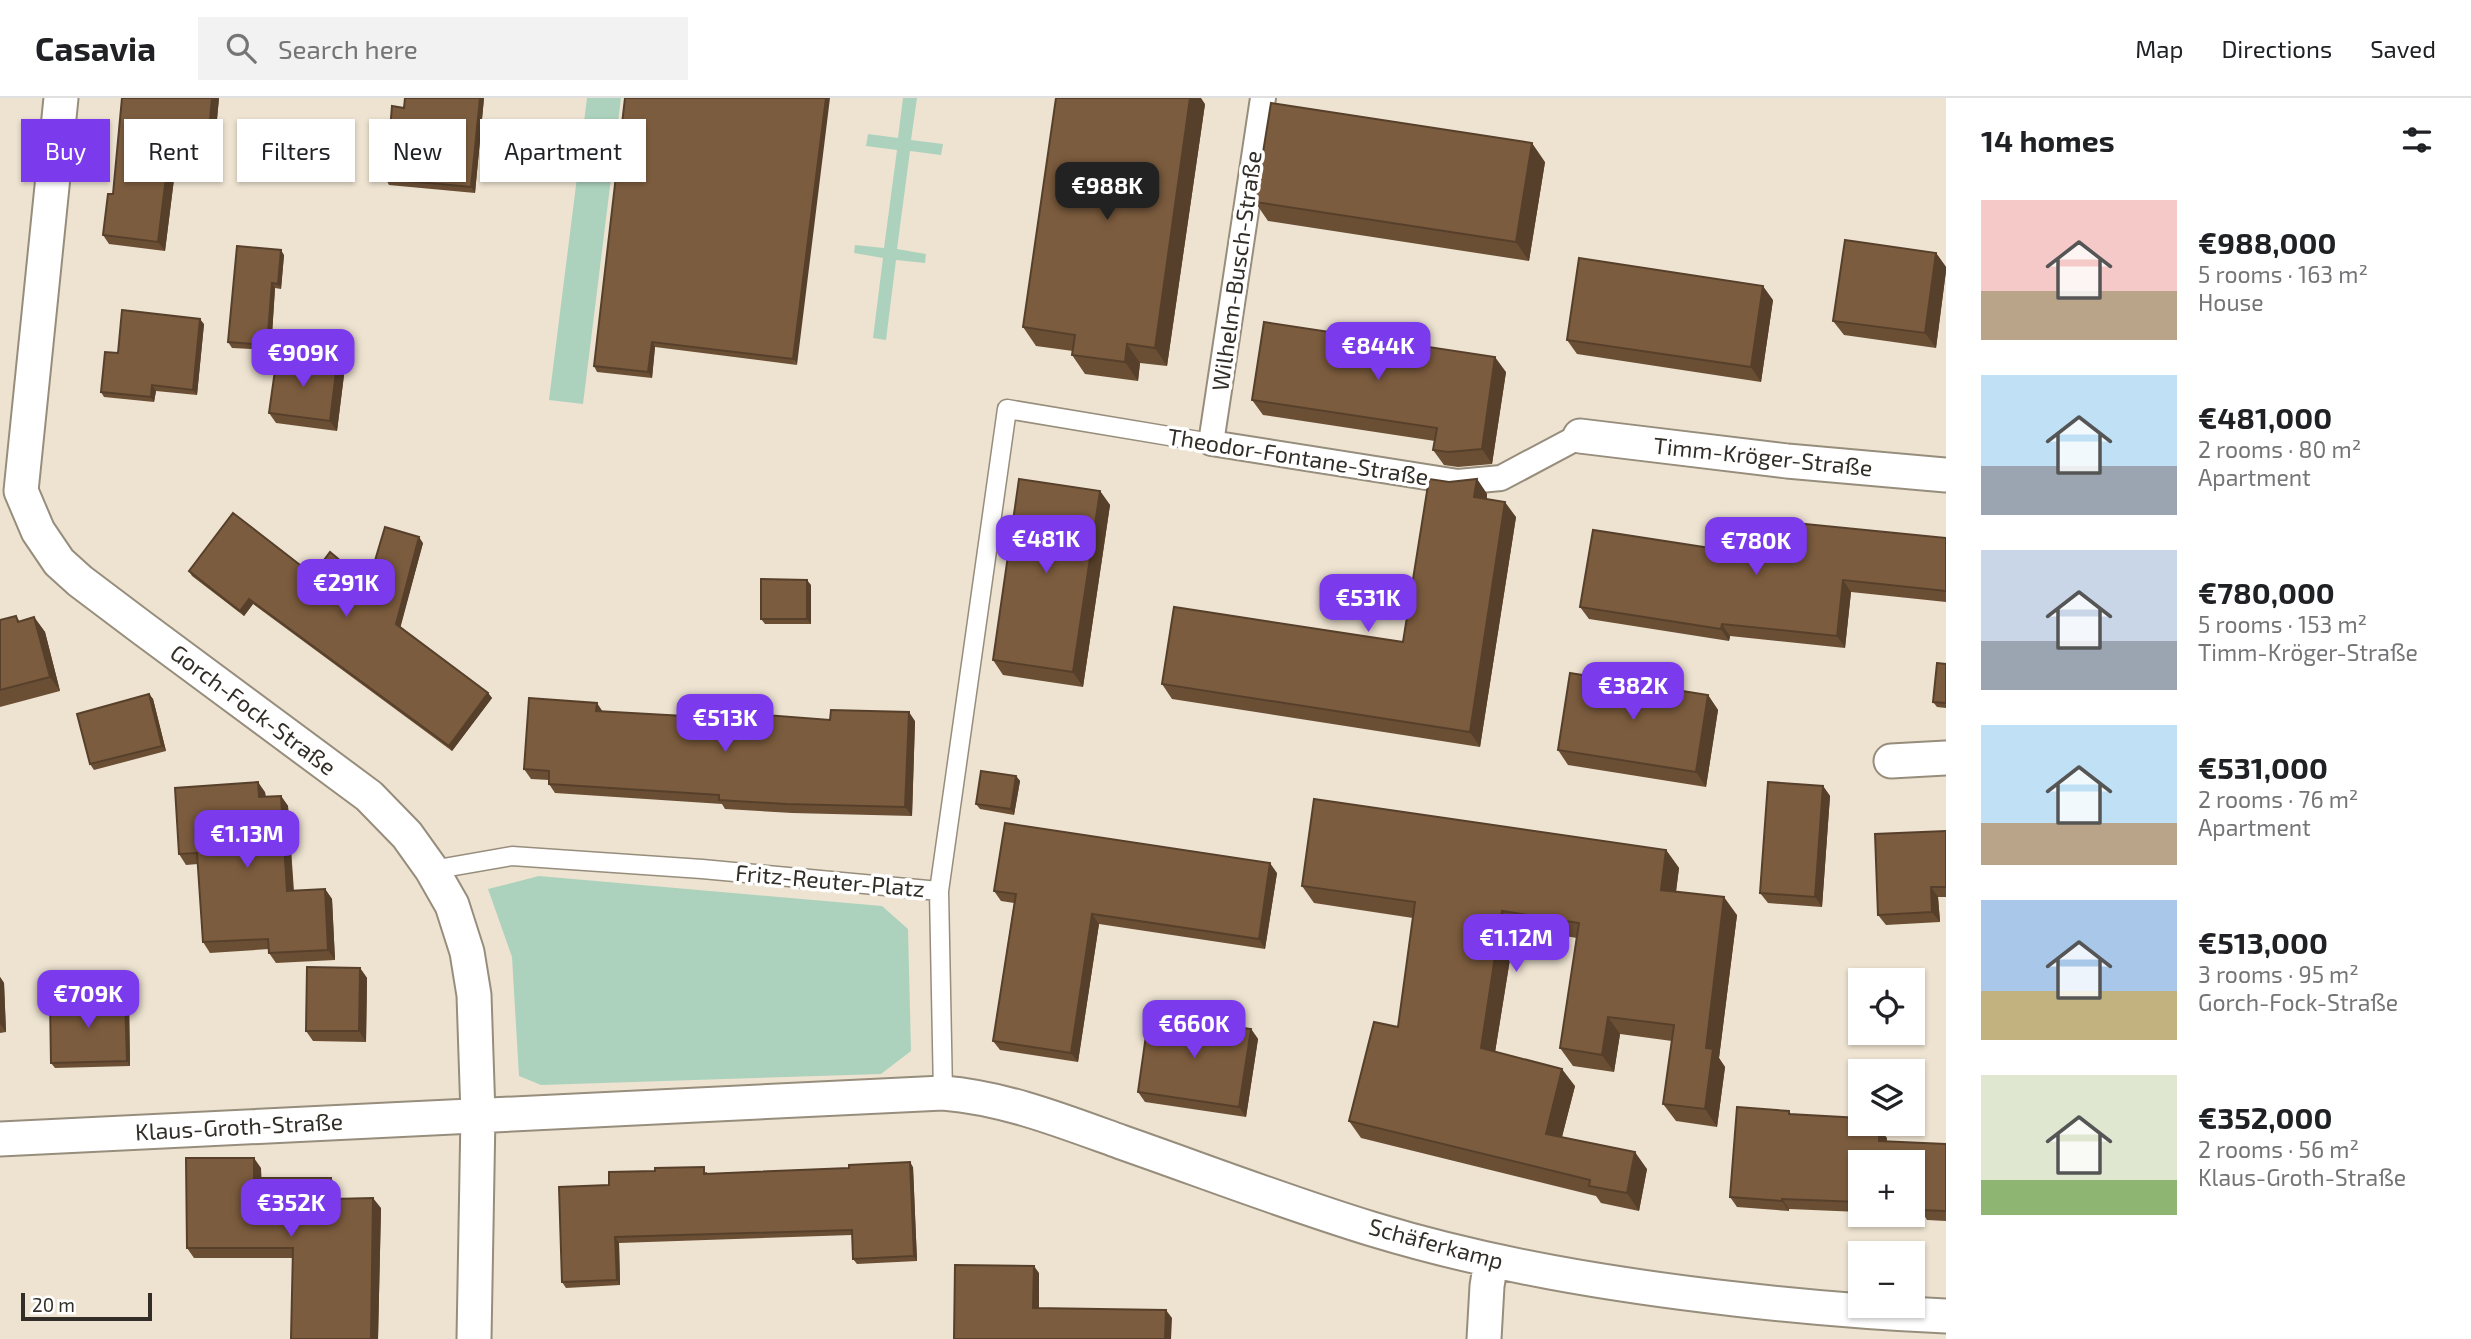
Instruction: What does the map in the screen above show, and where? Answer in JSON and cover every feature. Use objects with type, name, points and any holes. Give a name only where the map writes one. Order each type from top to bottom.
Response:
[{"type":"street","name":"Gorch-Fock-Straße","points":[[61,98],[11,490],[59,562],[73,575],[369,796],[407,835],[432,870],[452,905],[467,952],[474,995],[478,1115],[474,1339]]},
{"type":"street","name":"Wilhelm-Busch-Straße","points":[[1211,443],[1263,98]]},
{"type":"street","name":"Theodor-Fontane-Straße","points":[[1211,443],[1458,482],[1501,478],[1580,436]]},
{"type":"street","name":"Timm-Kröger-Straße","points":[[1580,436],[1787,461],[1946,475]]},
{"type":"street","points":[[1891,761],[1946,758]]},
{"type":"street","points":[[478,1115],[943,1093]]},
{"type":"street","name":"Schäferkamp","points":[[943,1093],[974,1095],[1003,1102],[1310,1209],[1491,1261],[1647,1289],[1810,1307],[1946,1316]]},
{"type":"street","name":"Klaus-Groth-Straße","points":[[0,1139],[478,1115]]},
{"type":"street","points":[[1483,1339],[1491,1261]]},
{"type":"lane","name":"Theodor-Fontane-Straße","points":[[939,891],[1007,409],[1211,443]]},
{"type":"lane","name":"Fritz-Reuter-Platz","points":[[432,870],[512,856],[702,869],[939,891],[943,1093]]},
{"type":"green space","points":[[587,98],[621,98],[618,119],[584,119]]},
{"type":"green space","points":[[903,98],[917,98],[911,140],[943,144],[941,155],[910,151],[897,249],[926,254],[925,263],[896,260],[886,340],[873,338],[883,258],[854,253],[855,245],[884,248],[897,150],[866,146],[868,134],[898,138]]},
{"type":"green space","points":[[576,182],[611,182],[583,404],[549,400]]},
{"type":"green space","points":[[539,876],[882,906],[908,929],[911,1051],[881,1074],[541,1085],[519,1076],[512,957],[488,889]]},
{"type":"building","points":[[122,98],[212,98],[210,119],[124,119],[124,182],[165,182],[158,242],[103,235],[108,194],[113,194]]},
{"type":"building","points":[[405,98],[480,98],[471,187],[418,182],[466,182],[466,119],[391,119],[392,106],[404,108]]},
{"type":"building","points":[[625,98],[826,98],[793,359],[652,342],[648,372],[594,366],[615,182],[646,182],[646,119],[623,119]]},
{"type":"building","points":[[1056,98],[1190,98],[1155,348],[1127,344],[1125,362],[1072,355],[1075,335],[1023,327]]},
{"type":"building","points":[[1271,103],[1532,143],[1516,242],[1255,202]]},
{"type":"building","points":[[1845,240],[1936,253],[1925,333],[1833,321]]},
{"type":"building","points":[[237,246],[281,250],[278,284],[272,283],[267,345],[228,342]]},
{"type":"building","points":[[1579,258],[1763,286],[1751,367],[1567,340]]},
{"type":"building","points":[[122,310],[200,319],[193,390],[152,385],[151,397],[101,392],[105,352],[118,353]]},
{"type":"building","points":[[1264,322],[1495,357],[1482,449],[1448,452],[1433,450],[1437,428],[1252,400]]},
{"type":"building","points":[[277,356],[337,364],[330,421],[269,413]]},
{"type":"building","points":[[1019,479],[1100,491],[1073,672],[993,660]]},
{"type":"building","points":[[1429,479],[1449,482],[1477,479],[1474,497],[1505,502],[1470,732],[1162,684],[1174,607],[1403,642]]},
{"type":"building","points":[[233,513],[313,575],[330,552],[368,584],[385,527],[419,537],[396,624],[488,693],[449,746],[249,599],[240,611],[189,571]]},
{"type":"building","points":[[1785,522],[1946,538],[1946,591],[1843,580],[1837,636],[1722,624],[1721,629],[1580,607],[1593,530],[1781,559]]},
{"type":"building","points":[[761,579],[807,580],[807,619],[761,619]]},
{"type":"building","points":[[16,616],[18,622],[34,617],[50,677],[0,690],[0,620]]},
{"type":"building","points":[[1937,663],[1946,664],[1946,703],[1933,702]]},
{"type":"building","points":[[1570,673],[1708,695],[1696,772],[1558,750]]},
{"type":"building","points":[[149,694],[162,746],[90,764],[77,714]]},
{"type":"building","points":[[529,698],[597,703],[596,711],[738,719],[738,713],[830,720],[831,710],[909,712],[905,807],[719,800],[719,795],[549,784],[549,771],[524,769]]},
{"type":"building","points":[[981,771],[1016,776],[1011,809],[976,804]]},
{"type":"building","points":[[258,782],[259,797],[281,796],[287,891],[325,889],[328,950],[269,953],[268,939],[203,942],[197,853],[179,854],[175,788]]},
{"type":"building","points":[[1768,782],[1823,786],[1815,897],[1760,893]]},
{"type":"building","points":[[1314,799],[1666,850],[1661,890],[1724,897],[1706,1048],[1713,1049],[1705,1109],[1663,1104],[1674,1025],[1608,1017],[1602,1055],[1560,1048],[1579,923],[1502,911],[1481,1048],[1562,1069],[1546,1134],[1635,1152],[1627,1193],[1589,1186],[1590,1180],[1349,1121],[1374,1022],[1398,1027],[1415,902],[1302,886]]},
{"type":"building","points":[[1005,823],[1270,863],[1259,939],[1092,914],[1071,1053],[993,1041],[1016,894],[994,891]]},
{"type":"building","points":[[1946,831],[1946,887],[1931,887],[1932,912],[1878,915],[1875,834]]},
{"type":"building","points":[[307,967],[360,968],[359,1031],[306,1031]]},
{"type":"building","points":[[125,997],[127,1061],[51,1063],[50,999]]},
{"type":"building","points":[[1149,1014],[1251,1029],[1239,1107],[1138,1092]]},
{"type":"building","points":[[1737,1107],[1789,1111],[1789,1114],[1848,1117],[1848,1136],[1879,1136],[1879,1141],[1946,1144],[1946,1211],[1925,1210],[1925,1150],[1848,1150],[1848,1202],[1730,1197]]},
{"type":"building","points":[[186,1158],[254,1158],[254,1178],[331,1178],[331,1199],[373,1198],[371,1339],[291,1339],[293,1248],[187,1248]]},
{"type":"building","points":[[910,1162],[914,1256],[853,1259],[852,1230],[615,1237],[617,1280],[562,1282],[559,1187],[609,1185],[609,1172],[655,1171],[655,1168],[704,1167],[704,1174],[849,1168],[849,1165]]},
{"type":"building","points":[[955,1265],[1034,1266],[1033,1308],[1166,1310],[1165,1339],[954,1339]]}]
